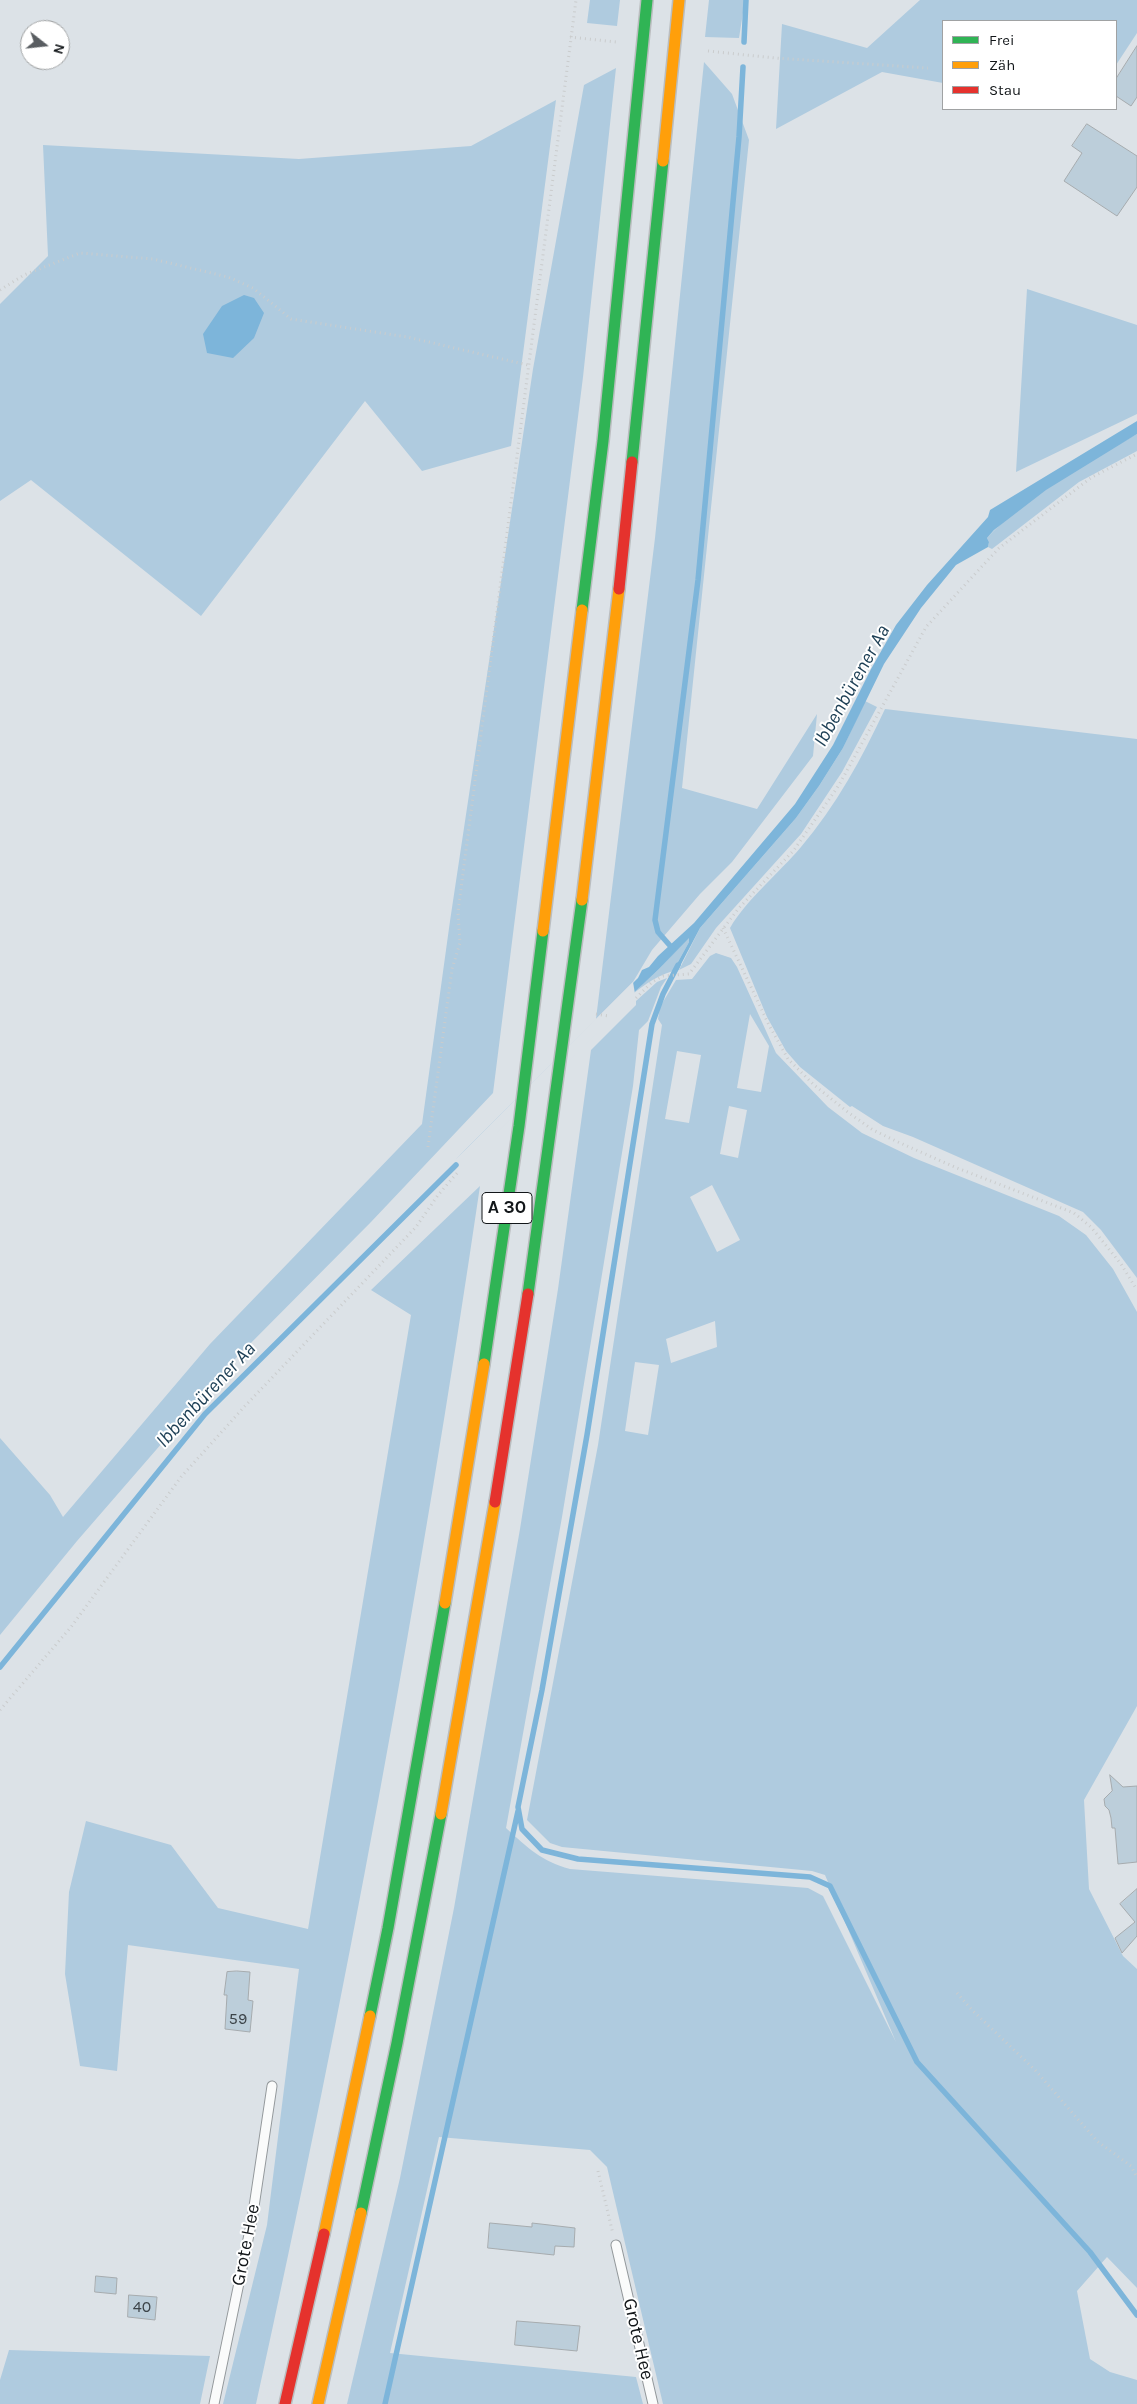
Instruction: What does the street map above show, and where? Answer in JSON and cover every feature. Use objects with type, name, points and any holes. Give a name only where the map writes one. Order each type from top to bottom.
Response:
[{"type":"highway","name":"A 30","points":[[285,2404],[341,2159],[388,1928],[472,1446],[519,1126],[603,441],[647,0]]},
{"type":"highway","name":"A 30","points":[[318,2404],[349,2272],[415,1956],[440,1824],[516,1374],[576,947],[627,519],[679,0]]},
{"type":"lane","name":"Grote Hee","points":[[214,2404],[252,2220],[272,2086]]},
{"type":"lane","name":"Grote Hee","points":[[616,2245],[653,2404]]},
{"type":"path","points":[[428,1147],[452,969],[460,943],[458,912],[576,0]]},
{"type":"path","points":[[570,37],[616,42]]},
{"type":"path","points":[[708,51],[775,58],[928,68]]},
{"type":"path","points":[[0,290],[32,272],[80,253],[153,259],[228,277],[253,288],[291,319],[406,336],[528,365]]},
{"type":"path","points":[[636,998],[652,982],[668,976],[689,974],[723,928],[794,850],[839,785],[926,626],[999,548],[1092,477],[1137,454]]},
{"type":"path","points":[[723,928],[788,1059],[814,1085],[849,1114],[873,1130],[957,1168],[1074,1213],[1091,1227],[1121,1264],[1137,1290]]},
{"type":"path","points":[[596,1014],[609,1016]]},
{"type":"path","points":[[0,1710],[71,1627],[182,1478],[252,1399],[416,1227],[438,1195],[459,1171]]},
{"type":"path","points":[[957,1993],[972,2010],[1035,2070],[1097,2141],[1131,2166],[1137,2176]]},
{"type":"path","points":[[598,2171],[616,2245]]},
{"type":"shaded area","points":[[590,0],[620,0],[617,26],[587,23]]},
{"type":"shaded area","points":[[709,0],[745,0],[739,38],[705,37]]},
{"type":"shaded area","points":[[920,0],[1137,0],[1137,33],[1117,63],[1117,20],[942,20],[942,83],[882,72],[776,129],[782,24],[867,48]]},
{"type":"shaded area","points":[[704,62],[732,94],[749,140],[682,788],[757,809],[817,714],[813,756],[732,862],[700,894],[652,950],[633,982],[596,1019],[655,538]]},
{"type":"shaded area","points":[[616,68],[583,377],[493,1093],[371,1222],[235,1359],[77,1541],[0,1635],[0,1438],[50,1495],[63,1517],[210,1344],[422,1124],[450,921],[533,369],[584,85]]},
{"type":"shaded area","points":[[556,100],[511,446],[422,471],[365,401],[201,616],[31,480],[0,501],[0,304],[48,256],[43,145],[299,159],[471,146]]},
{"type":"shaded area","points":[[1027,289],[1137,325],[1137,414],[1016,472]]},
{"type":"shaded area","points":[[1137,434],[1137,451],[1079,482],[992,549],[988,547],[989,542],[987,538],[1019,509],[1058,481]]},
{"type":"shaded area","points":[[865,701],[877,707],[842,772],[801,834],[716,928],[691,964],[679,970],[700,928],[796,818],[819,786],[843,748]]},
{"type":"shaded area","points":[[885,709],[1137,739],[1137,1278],[1101,1230],[1083,1212],[913,1137],[883,1126],[852,1106],[850,1107],[800,1067],[786,1051],[767,1017],[730,928],[754,896],[801,847],[826,815],[858,763]]},
{"type":"shaded area","points":[[689,937],[689,942],[673,971],[641,987],[624,1001],[658,970]]},
{"type":"shaded area","points":[[716,953],[731,958],[737,967],[776,1053],[828,1107],[862,1133],[914,1158],[1059,1216],[1086,1235],[1113,1269],[1137,1312],[1137,1706],[1084,1800],[1089,1889],[1123,1956],[1137,1969],[1137,2288],[1107,2257],[1077,2291],[1090,2359],[1110,2372],[1137,2380],[1137,2404],[663,2404],[607,2167],[590,2150],[439,2137],[390,2353],[636,2377],[643,2404],[347,2404],[400,2178],[454,1908],[520,1529],[558,1289],[591,1050],[636,1005],[636,1001],[657,982],[667,978],[661,987],[648,1021],[639,1030],[633,1086],[562,1517],[506,1828],[528,1848],[543,1858],[570,1869],[808,1888],[823,1896],[896,2042],[825,1875],[812,1871],[562,1847],[550,1843],[527,1820],[598,1445],[662,1025],[658,1019],[660,1007],[676,980],[692,979],[710,956]],"holes":[[[750,1014],[769,1046],[761,1092],[737,1088]],[[677,1051],[701,1055],[689,1123],[665,1119]],[[729,1106],[747,1110],[738,1158],[720,1154]],[[712,1185],[740,1240],[717,1252],[690,1197]],[[715,1321],[717,1347],[671,1363],[666,1339]],[[635,1362],[659,1365],[648,1435],[625,1431]]]},
{"type":"shaded area","points":[[480,1186],[432,1492],[379,1797],[289,2253],[256,2404],[223,2404],[267,2225],[299,1969],[128,1945],[117,2071],[80,2066],[65,1974],[69,1892],[86,1821],[171,1845],[218,1908],[308,1929],[411,1315],[371,1290]]},
{"type":"shaded area","points":[[9,2350],[210,2356],[200,2404],[0,2404],[0,2380]]},
{"type":"water","points":[[244,295],[254,298],[264,313],[254,338],[233,358],[207,353],[203,334],[222,306]]},
{"type":"water","points":[[1137,421],[1137,434],[1046,490],[994,530],[987,538],[989,542],[988,547],[956,565],[921,608],[884,664],[843,748],[819,786],[796,818],[700,928],[678,970],[673,971],[689,942],[689,938],[658,970],[455,1160],[638,978],[642,970],[649,967],[658,956],[694,923],[795,804],[833,745],[871,669],[896,625],[927,585],[988,517],[990,510]]},
{"type":"pier","points":[[633,982],[635,994],[459,1171],[455,1160]]},
{"type":"building","points":[[1137,46],[1137,97],[1131,106],[1117,97],[1117,77]]},
{"type":"building","points":[[1087,124],[1137,156],[1137,187],[1117,216],[1064,181],[1082,153],[1072,146]]},
{"type":"building","points":[[1110,1775],[1123,1787],[1137,1786],[1137,1862],[1118,1864],[1115,1828],[1112,1828],[1109,1810],[1105,1806],[1104,1799],[1112,1791]]},
{"type":"building","points":[[1137,1889],[1137,1936],[1122,1953],[1115,1938],[1135,1922],[1120,1904]]},
{"type":"building","points":[[227,1972],[250,1972],[248,2000],[253,2001],[250,2032],[225,2029],[227,1995],[224,1995]]},
{"type":"building","points":[[490,2223],[532,2227],[532,2223],[575,2228],[574,2247],[555,2246],[554,2255],[488,2248]]},
{"type":"building","points":[[96,2276],[117,2278],[116,2294],[95,2292]]},
{"type":"building","points":[[129,2295],[157,2297],[155,2320],[128,2317]]},
{"type":"building","points":[[517,2321],[580,2326],[577,2351],[515,2345]]},
{"type":"waterway","points":[[744,42],[746,0]]},
{"type":"waterway","points":[[673,949],[658,932],[655,920],[698,580],[739,137],[743,67]]},
{"type":"waterway","points":[[678,965],[663,994],[652,1024],[587,1435],[542,1690],[518,1807],[522,1829],[542,1850],[578,1859],[810,1877],[830,1886],[917,2062],[1090,2252],[1137,2315]]},
{"type":"waterway","name":"Ibbenbürener Aa","points":[[0,1667],[205,1414],[456,1165]]},
{"type":"waterway","points":[[385,2404],[518,1811]]},
{"type":"traffic: fast","points":[[582,610],[603,441],[647,0]]},
{"type":"traffic: fast","points":[[632,462],[663,161]]},
{"type":"traffic: fast","points":[[528,1294],[582,900]]},
{"type":"traffic: fast","points":[[484,1364],[519,1126],[543,931]]},
{"type":"traffic: fast","points":[[370,2016],[388,1928],[445,1603]]},
{"type":"traffic: fast","points":[[361,2213],[397,2043],[441,1814]]},
{"type":"traffic: slow","points":[[663,161],[679,0]]},
{"type":"traffic: slow","points":[[582,900],[619,589]]},
{"type":"traffic: slow","points":[[543,931],[582,610]]},
{"type":"traffic: slow","points":[[445,1603],[484,1364]]},
{"type":"traffic: slow","points":[[441,1814],[495,1502]]},
{"type":"traffic: slow","points":[[324,2234],[370,2016]]},
{"type":"traffic: slow","points":[[318,2404],[361,2213]]},
{"type":"traffic: jam","points":[[619,589],[632,462]]},
{"type":"traffic: jam","points":[[495,1502],[528,1294]]},
{"type":"traffic: jam","points":[[285,2404],[324,2234]]}]
